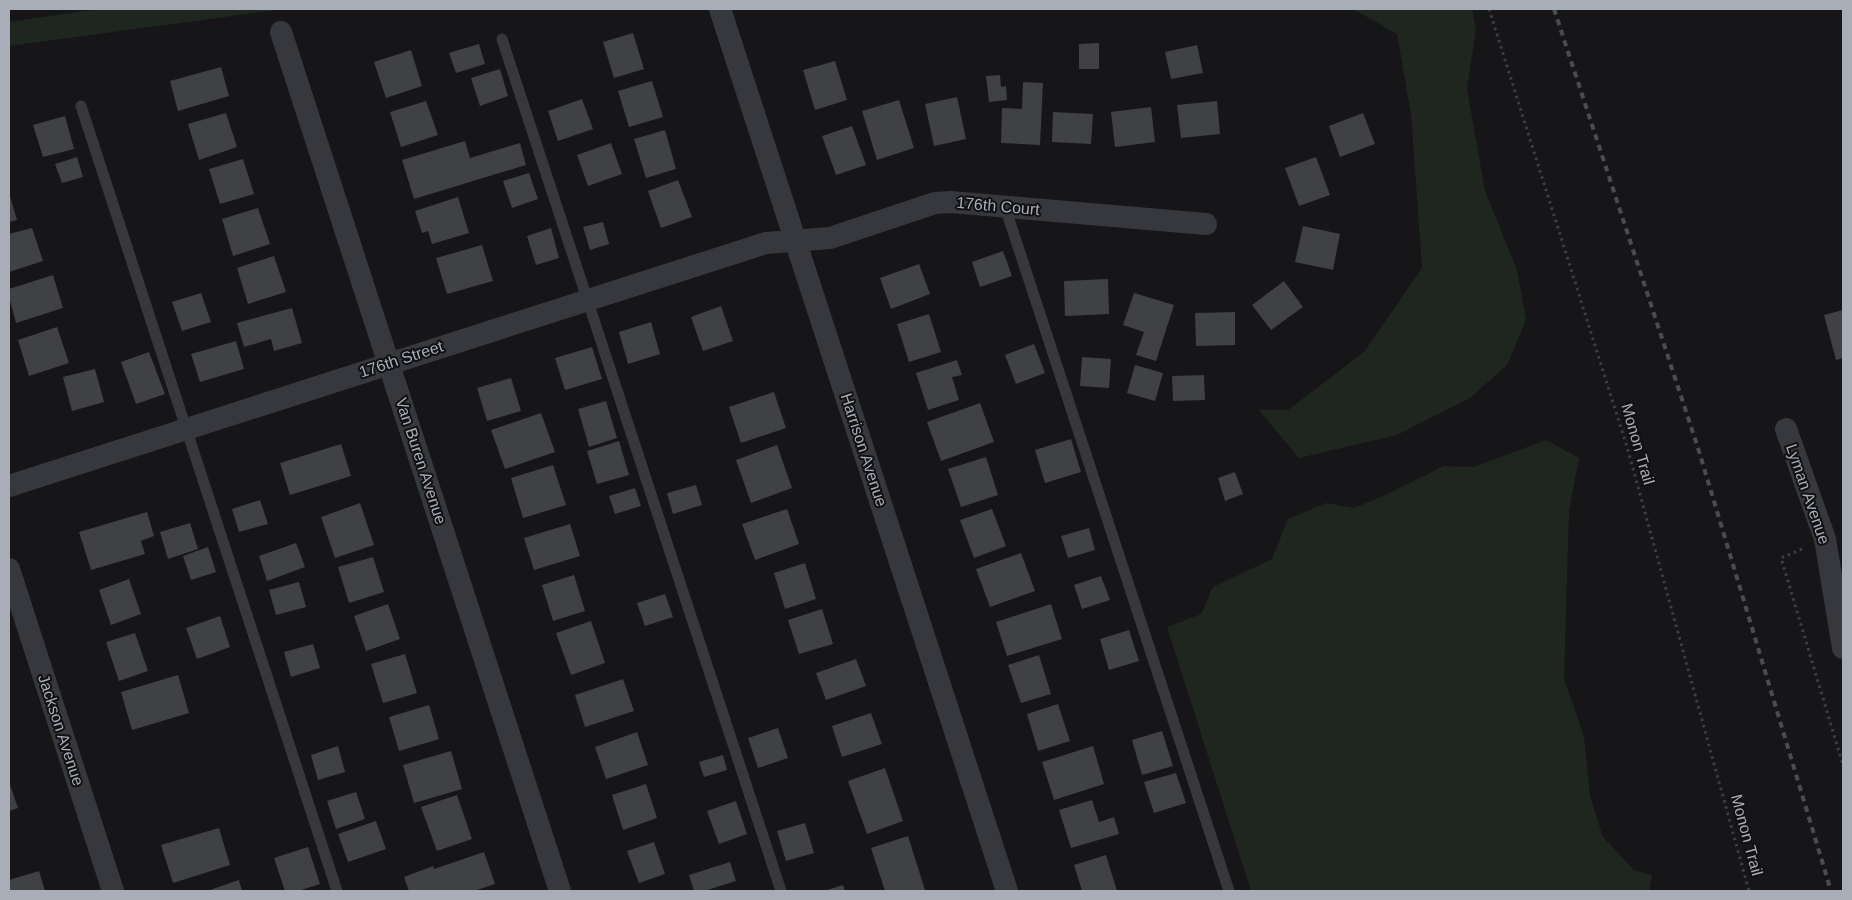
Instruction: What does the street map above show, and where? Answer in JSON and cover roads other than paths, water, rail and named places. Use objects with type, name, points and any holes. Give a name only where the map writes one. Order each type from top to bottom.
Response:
[{"type":"street","name":"Harrison Avenue","points":[[720,9],[1007,891]]},
{"type":"street","name":"Van Buren Avenue","points":[[281,32],[560,891]]},
{"type":"street","name":"176th Court","points":[[796,240],[830,238],[935,203],[1005,206],[1206,224]]},
{"type":"street","name":"176th Street","points":[[9,486],[766,243],[796,240]]},
{"type":"street","name":"Lyman Avenue","points":[[1786,429],[1825,539],[1843,648]]},
{"type":"street","points":[[1825,539],[1843,558]]},
{"type":"street","name":"Jackson Avenue","points":[[9,569],[113,891]]},
{"type":"lane","points":[[502,39],[781,891]]},
{"type":"lane","points":[[81,106],[337,891]]},
{"type":"lane","points":[[1005,206],[1229,891]]},
{"type":"railway","points":[[1554,9],[1698,448],[1831,891]]}]
